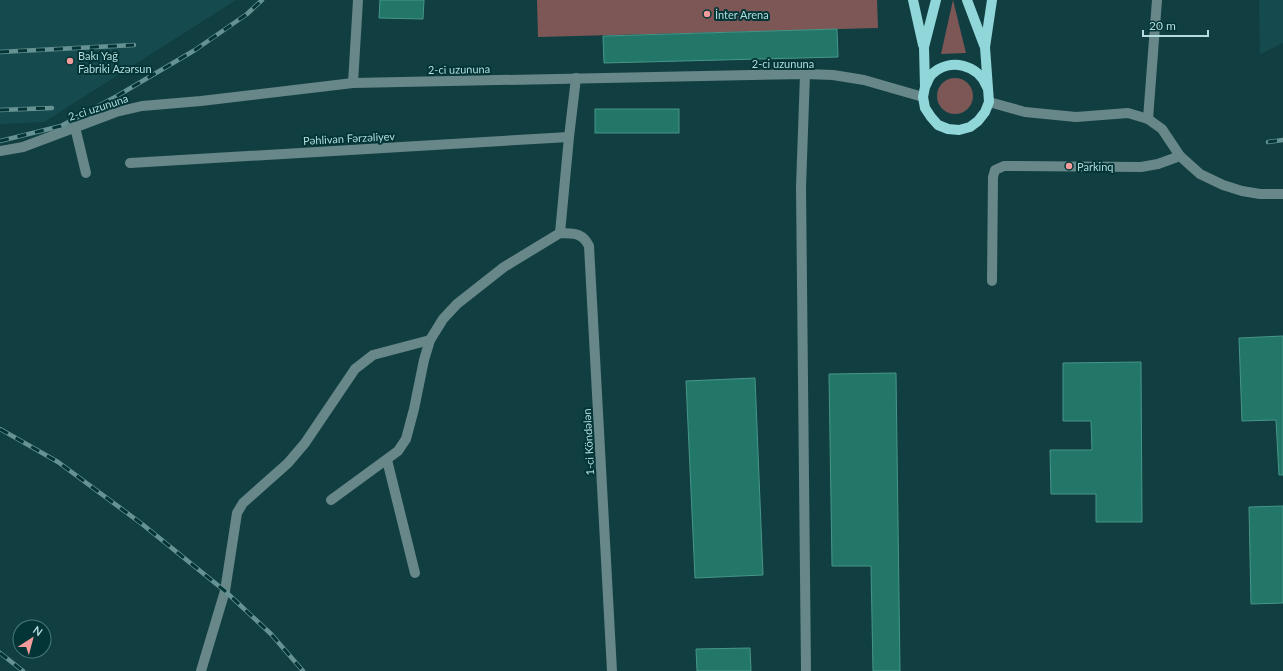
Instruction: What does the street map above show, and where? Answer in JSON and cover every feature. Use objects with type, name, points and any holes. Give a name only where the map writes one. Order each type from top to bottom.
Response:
[{"type":"main road","points":[[913,0],[924,47],[925,87],[923,97],[925,108],[930,117],[938,125],[948,129],[959,130],[970,127],[978,121],[985,112],[988,102],[985,47],[992,0]]},
{"type":"main road","points":[[924,47],[936,0]]},
{"type":"main road","points":[[967,0],[985,47]]},
{"type":"main road","points":[[925,87],[931,75],[938,70],[948,65],[958,64],[969,67],[978,73],[985,81],[988,92]]},
{"type":"street","points":[[353,83],[358,0]]},
{"type":"street","points":[[1148,119],[1157,0]]},
{"type":"street","points":[[805,74],[801,187],[806,671]]},
{"type":"street","name":"2-ci uzununa","points":[[0,151],[23,147],[116,112],[142,106],[201,101],[353,83],[805,74],[833,75],[864,80],[923,97]]},
{"type":"street","points":[[331,500],[387,460],[398,451],[406,439],[430,340],[442,319],[457,304],[504,267],[560,233],[576,78]]},
{"type":"street","points":[[988,102],[1025,112],[1076,117],[1128,113],[1148,119],[1162,129],[1180,156],[1200,174],[1223,185],[1242,191],[1260,194],[1283,194]]},
{"type":"street","points":[[75,127],[86,173]]},
{"type":"street","name":"Pəhlivan Fərzəliyev","points":[[130,163],[569,137]]},
{"type":"street","points":[[992,281],[993,177],[995,170],[1004,166],[1141,167],[1158,164],[1180,156]]},
{"type":"street","name":"1-ci Köndələn","points":[[560,233],[578,234],[585,238],[589,246],[612,671]]},
{"type":"street","points":[[201,671],[225,591],[237,513],[243,503],[288,463],[304,443],[355,369],[373,355],[430,340]]},
{"type":"street","points":[[387,460],[415,573]]},
{"type":"shaded area","name":"Bakı Yağ Fabriki Azərsun","points":[[0,0],[236,0],[44,122],[0,124]]},
{"type":"shaded area","name":"İnter Arena","points":[[537,0],[877,0],[878,28],[538,37]]},
{"type":"shaded area","points":[[953,0],[966,53],[941,54]]},
{"type":"shaded area","points":[[1259,0],[1283,0],[1283,43],[1260,54]]},
{"type":"shaded area","points":[[959,78],[968,83],[972,89],[972,103],[968,109],[959,114],[951,114],[942,109],[938,103],[937,92],[942,83],[948,79]]},
{"type":"building","points":[[380,0],[424,0],[423,19],[379,18]]},
{"type":"building","points":[[837,29],[838,57],[604,63],[603,36]]},
{"type":"building","points":[[595,109],[679,109],[679,133],[595,133]]},
{"type":"building","points":[[1283,336],[1283,475],[1279,475],[1276,420],[1242,421],[1239,338]]},
{"type":"building","points":[[1141,362],[1142,522],[1096,522],[1096,494],[1051,494],[1050,450],[1092,450],[1091,421],[1063,421],[1063,363]]},
{"type":"building","points":[[896,373],[900,671],[873,671],[871,566],[832,566],[829,374]]},
{"type":"building","points":[[755,378],[763,575],[695,578],[686,381]]},
{"type":"building","points":[[1283,506],[1283,603],[1251,604],[1249,507]]},
{"type":"building","points":[[750,648],[751,671],[697,671],[696,649]]},
{"type":"railway","points":[[0,141],[61,126],[117,96],[195,50],[247,14],[262,0]]},
{"type":"railway","points":[[0,52],[134,45]]},
{"type":"railway","points":[[0,110],[52,108]]},
{"type":"railway","points":[[1268,142],[1283,140]]},
{"type":"railway","points":[[0,429],[58,462],[142,524],[225,591],[271,634],[303,671]]},
{"type":"railway","points":[[0,653],[23,671]]},
{"type":"place","name":"İnter Arena","points":[[707,14]]},
{"type":"place","name":"Bakı Yağ Fabriki Azərsun","points":[[70,61]]},
{"type":"place","name":"Parkinq","points":[[1069,166]]}]
